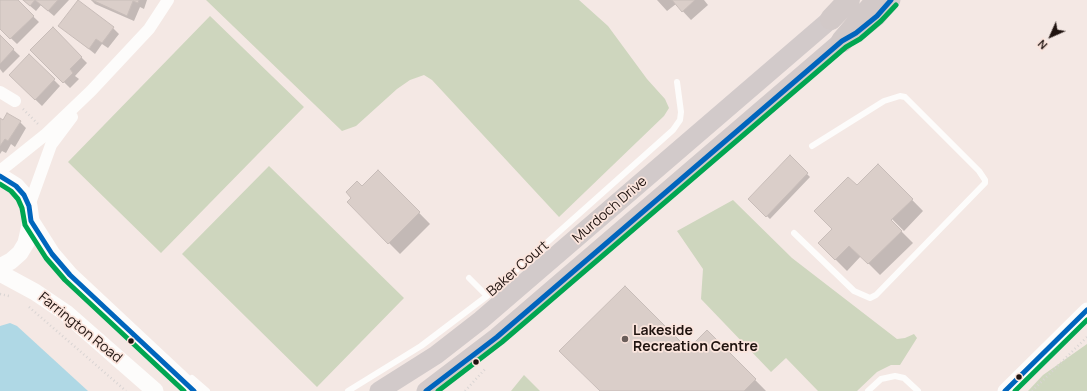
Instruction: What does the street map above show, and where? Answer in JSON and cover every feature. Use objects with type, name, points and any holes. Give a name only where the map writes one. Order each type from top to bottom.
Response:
[{"type":"highway","points":[[831,19],[849,0]]},
{"type":"highway","points":[[842,41],[877,0]]},
{"type":"main road","name":"Murdoch Drive","points":[[426,391],[497,337],[842,41],[856,33],[877,16],[891,0]]},
{"type":"main road","name":"Murdoch Drive","points":[[380,391],[436,355],[481,320],[831,19]]},
{"type":"main road","name":"Farrington Road","points":[[0,176],[16,186],[24,195],[30,213],[52,254],[88,293],[194,391]]},
{"type":"main road","points":[[0,267],[12,261],[20,253],[26,243],[30,213]]},
{"type":"main road","name":"Farrington Road","points":[[0,273],[36,292],[53,304],[155,391]]},
{"type":"street","points":[[0,171],[45,135],[91,91],[149,29],[168,0]]},
{"type":"street","points":[[30,213],[51,145],[91,91]]},
{"type":"street","points":[[0,92],[15,101]]},
{"type":"street","points":[[1005,391],[1087,310]]},
{"type":"lane","name":"Baker Court","points":[[348,391],[421,346],[487,296],[673,130],[680,120],[681,112],[677,82]]},
{"type":"lane","points":[[794,233],[854,291],[866,298],[870,298],[876,295],[983,187],[985,180],[979,171],[905,97],[900,96],[884,101],[812,146]]},
{"type":"lane","points":[[468,278],[487,296]]},
{"type":"lane","points":[[121,324],[183,370]]},
{"type":"lane","points":[[188,375],[207,391]]},
{"type":"lane","points":[[868,391],[881,379],[895,376],[904,378],[918,391]]},
{"type":"path","points":[[15,101],[40,127]]},
{"type":"path","points":[[0,294],[16,299]]},
{"type":"path","points":[[26,305],[126,391]]},
{"type":"path","points":[[1032,391],[1087,337]]},
{"type":"path","points":[[465,391],[486,368]]},
{"type":"green space","points":[[206,0],[579,0],[608,26],[647,79],[665,99],[669,108],[664,116],[559,217],[432,80],[424,75],[410,80],[397,89],[356,126],[342,131]]},
{"type":"green space","points":[[210,16],[304,107],[161,253],[68,162]]},
{"type":"green space","points":[[269,166],[404,298],[317,387],[182,254]]},
{"type":"green space","points":[[733,200],[792,258],[897,339],[905,338],[914,334],[917,338],[900,365],[891,365],[877,372],[857,391],[818,391],[786,358],[771,372],[701,299],[703,269],[677,231]]},
{"type":"green space","points":[[1087,344],[1087,391],[1028,391],[1043,375]]},
{"type":"green space","points":[[524,375],[540,391],[511,391]]},
{"type":"water","points":[[10,323],[17,326],[88,391],[0,391],[0,326]]},
{"type":"building","points":[[0,0],[18,0],[34,16],[10,39],[0,29]]},
{"type":"building","points":[[23,0],[35,0],[30,6]]},
{"type":"building","points":[[35,0],[58,0],[48,11]]},
{"type":"building","points":[[78,0],[114,27],[102,43],[96,39],[89,49],[58,26]]},
{"type":"building","points":[[92,0],[139,0],[138,3],[133,1],[127,16]]},
{"type":"building","points":[[672,0],[695,0],[682,12]]},
{"type":"building","points":[[53,27],[82,57],[70,69],[73,73],[63,83],[30,50]]},
{"type":"building","points":[[0,35],[14,49],[0,64]]},
{"type":"building","points":[[29,54],[55,79],[35,100],[9,75]]},
{"type":"building","points":[[7,113],[21,121],[8,141],[5,139],[0,146],[0,118],[3,120]]},
{"type":"building","points":[[790,155],[808,173],[766,217],[748,199]]},
{"type":"building","points":[[878,164],[913,199],[891,220],[902,231],[868,264],[849,246],[835,260],[818,243],[832,229],[814,211],[848,177],[857,185]]},
{"type":"building","points":[[378,170],[420,212],[388,244],[347,202],[351,198],[346,192],[357,181],[362,186]]},
{"type":"building","name":"Lakeside Recreation Centre","points":[[625,286],[688,349],[707,330],[756,379],[744,391],[600,391],[559,351]]},
{"type":"transit line","points":[[426,391],[497,337],[842,41],[856,33],[877,16],[891,0]]},
{"type":"transit line","points":[[438,391],[502,342],[846,47],[860,39],[881,21],[896,5]]},
{"type":"transit line","points":[[0,176],[16,186],[24,195],[29,206],[31,221],[52,254],[70,275],[194,391]]},
{"type":"transit line","points":[[0,184],[11,191],[18,199],[22,208],[25,225],[46,258],[65,280],[184,391]]},
{"type":"transit line","points":[[1005,391],[1087,310]]},
{"type":"transit line","points":[[1015,391],[1087,320]]},
{"type":"place","name":"Lakeside Recreation Centre","points":[[625,339]]}]
